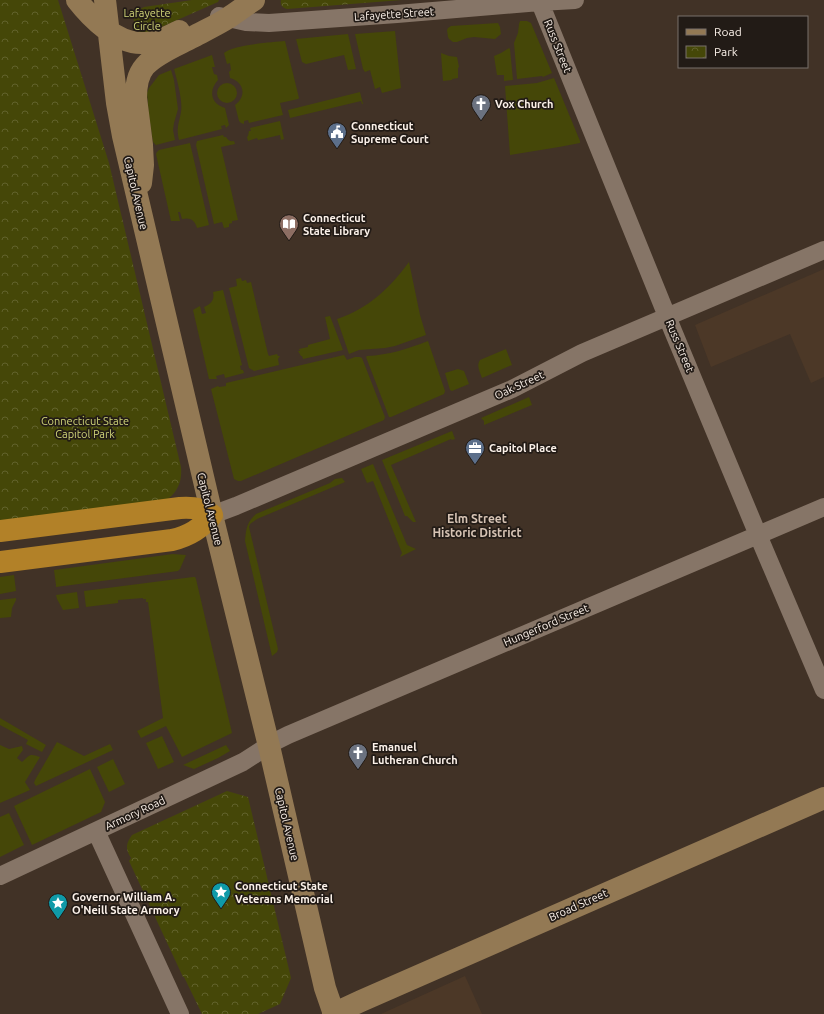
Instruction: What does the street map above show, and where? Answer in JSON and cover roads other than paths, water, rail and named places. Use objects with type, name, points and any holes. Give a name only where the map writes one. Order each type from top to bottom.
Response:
[{"type":"highway","points":[[0,531],[180,508],[198,508],[212,515],[197,530],[172,540],[0,562]]},
{"type":"main road","points":[[77,0],[97,23],[108,31],[121,38],[141,43],[147,43],[164,38],[223,11],[254,0]]},
{"type":"main road","name":"Capitol Avenue","points":[[105,0],[118,114],[212,515],[269,746],[323,981],[333,1014]]},
{"type":"main road","points":[[139,204],[143,156],[136,98],[136,84],[139,76],[146,65],[223,11]]},
{"type":"main road","name":"Broad Street","points":[[333,1014],[824,798]]},
{"type":"street","name":"Lafayette Street","points":[[223,11],[246,22],[269,23],[398,14],[540,1],[575,0]]},
{"type":"street","name":"Russ Street","points":[[540,1],[668,317],[824,690]]},
{"type":"street","name":"Oak Street","points":[[212,515],[512,389],[582,353],[824,250]]},
{"type":"street","name":"Hungerford Street","points":[[269,746],[279,739],[295,732],[824,507]]},
{"type":"street","name":"Armory Road","points":[[0,876],[238,764],[269,746]]},
{"type":"street","points":[[96,831],[178,1011]]},
{"type":"place","name":"Vox Church","points":[[481,121]]},
{"type":"place","name":"Connecticut Supreme Court","points":[[337,149]]},
{"type":"place","name":"Connecticut State Library","points":[[289,241]]},
{"type":"place","name":"Capitol Place","points":[[475,465]]},
{"type":"place","name":"Emanuel Lutheran Church","points":[[358,770]]},
{"type":"place","name":"Connecticut State Veterans Memorial","points":[[221,909]]},
{"type":"place","name":"Governor William A. O'Neill State Armory","points":[[58,920]]},
{"type":"district","name":"Elm Street Historic District","points":[[477,526]]},
{"type":"park label","name":"Lafayette Circle","points":[[147,19]]},
{"type":"park label","name":"Connecticut State Capitol Park","points":[[85,427]]}]
